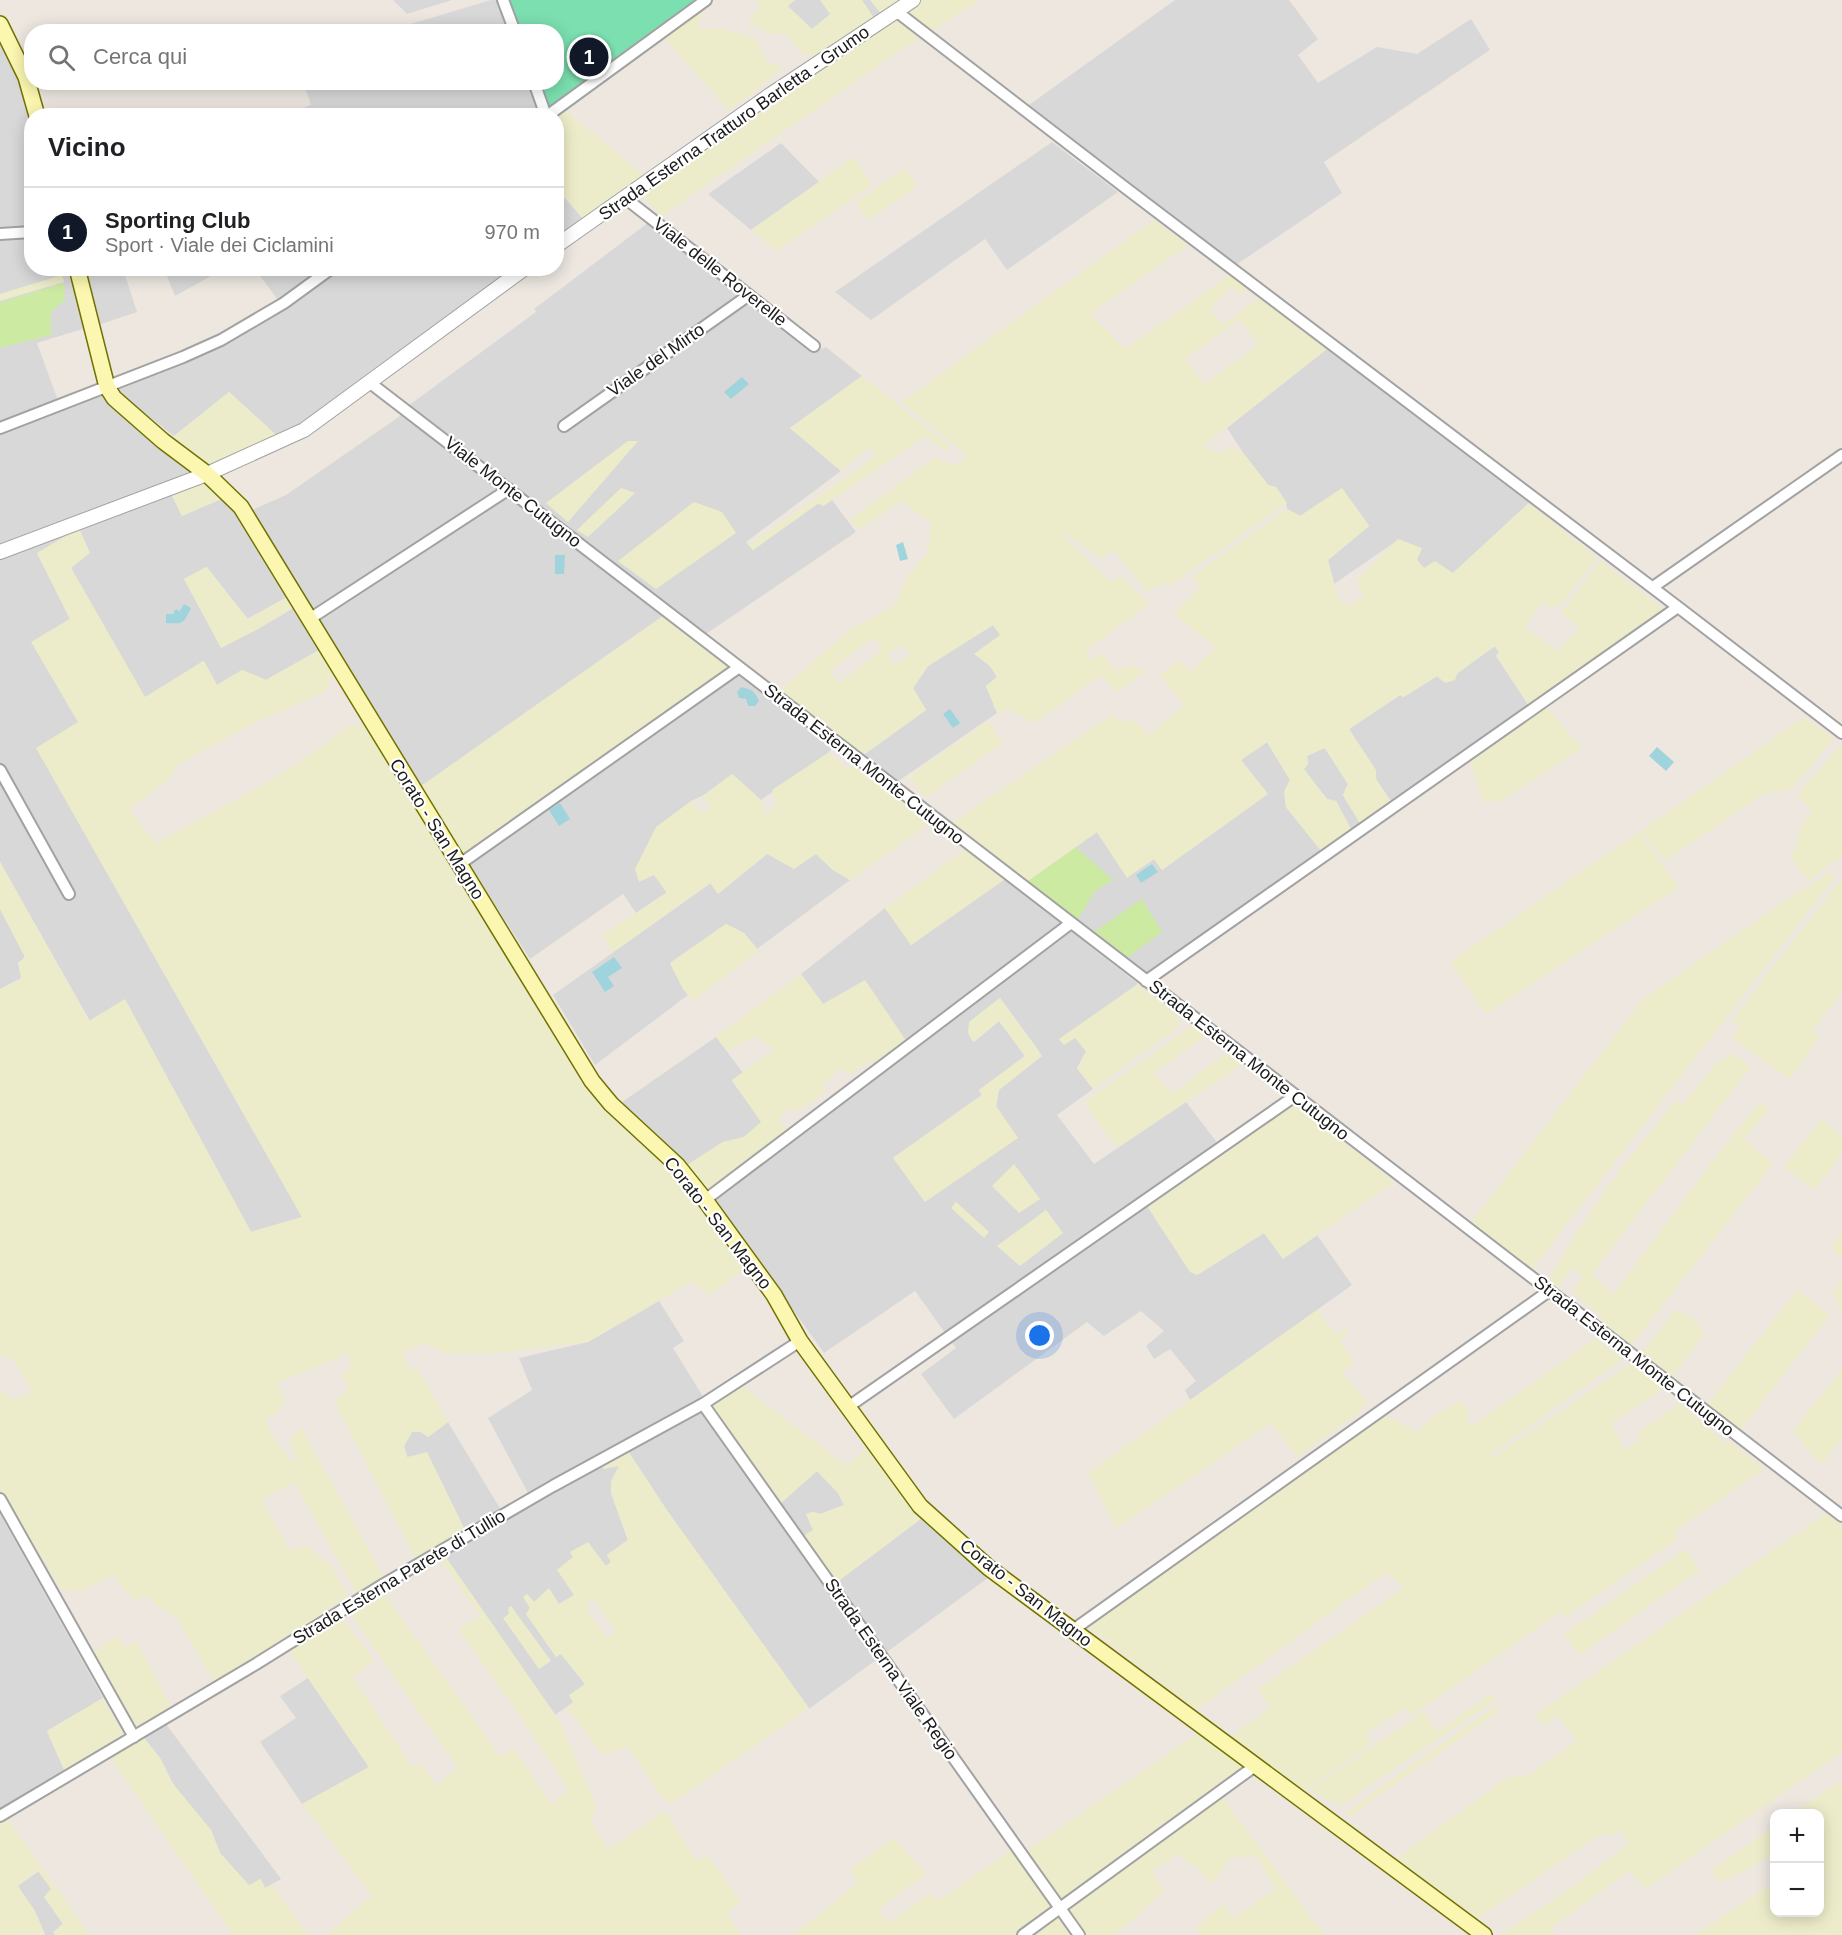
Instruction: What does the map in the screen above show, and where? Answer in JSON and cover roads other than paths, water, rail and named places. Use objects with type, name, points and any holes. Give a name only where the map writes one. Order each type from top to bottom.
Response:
[{"type":"main road","points":[[0,24],[24,73]]},
{"type":"main road","points":[[30,90],[35,108]]},
{"type":"main road","name":"Corato - San Magno","points":[[79,276],[107,387],[114,398],[163,441],[207,474],[241,507],[592,1081],[611,1104],[677,1165],[705,1200],[774,1295],[800,1341],[920,1506],[989,1568],[1484,1935]]},
{"type":"street","points":[[503,0],[512,24]]},
{"type":"street","points":[[558,108],[706,0]]},
{"type":"street","name":"Strada Esterna Tratturo Barletta - Grumo","points":[[564,240],[770,95],[913,0]]},
{"type":"street","points":[[896,11],[1136,197],[1653,587],[1842,733]]},
{"type":"street","points":[[537,90],[544,108]]},
{"type":"street","name":"Viale delle Roverelle","points":[[625,198],[814,346]]},
{"type":"street","points":[[0,234],[24,232]]},
{"type":"street","points":[[0,428],[220,340],[284,303],[321,276]]},
{"type":"street","points":[[0,552],[207,474],[304,430],[514,276]]},
{"type":"street","name":"Viale del Mirto","points":[[564,426],[749,295]]},
{"type":"street","name":"Viale Monte Cutugno","points":[[369,382],[656,603]]},
{"type":"street","points":[[1653,587],[1842,455]]},
{"type":"street","points":[[308,620],[509,489]]},
{"type":"street","name":"Strada Esterna Monte Cutugno","points":[[656,603],[1842,1516]]},
{"type":"street","points":[[1146,981],[1678,607]]},
{"type":"street","points":[[460,864],[738,668]]},
{"type":"street","points":[[0,770],[69,894]]},
{"type":"street","points":[[705,1200],[1071,924]]},
{"type":"street","points":[[848,1407],[1295,1096]]},
{"type":"street","points":[[1072,1630],[1549,1291]]},
{"type":"street","name":"Strada Esterna Parete di Tullio","points":[[0,1816],[256,1664],[384,1584],[553,1486],[703,1404],[800,1341]]},
{"type":"street","name":"Strada Esterna Viale Regio","points":[[703,1404],[1079,1935]]},
{"type":"street","points":[[0,1499],[134,1737]]},
{"type":"street","points":[[1023,1935],[1255,1766]]},
{"type":"water","points":[[742,377],[749,384],[731,399],[724,392]]},
{"type":"water","points":[[903,542],[908,559],[900,561],[896,545]]},
{"type":"water","points":[[555,555],[565,555],[564,574],[555,574]]},
{"type":"water","points":[[184,604],[191,608],[184,620],[180,623],[166,623],[166,614],[174,614],[177,609],[179,612]]},
{"type":"water","points":[[741,687],[756,695],[759,701],[755,706],[748,706],[746,699],[739,698],[737,692]]},
{"type":"water","points":[[950,709],[960,723],[953,728],[943,714]]},
{"type":"water","points":[[1657,747],[1674,762],[1666,771],[1649,756]]},
{"type":"water","points":[[560,803],[570,819],[559,826],[549,810]]},
{"type":"water","points":[[1152,864],[1158,872],[1141,883],[1136,875]]},
{"type":"water","points":[[614,957],[622,968],[608,977],[614,986],[605,992],[592,972]]},
{"type":"place","name":"Sporting Club","points":[[589,57]]}]
